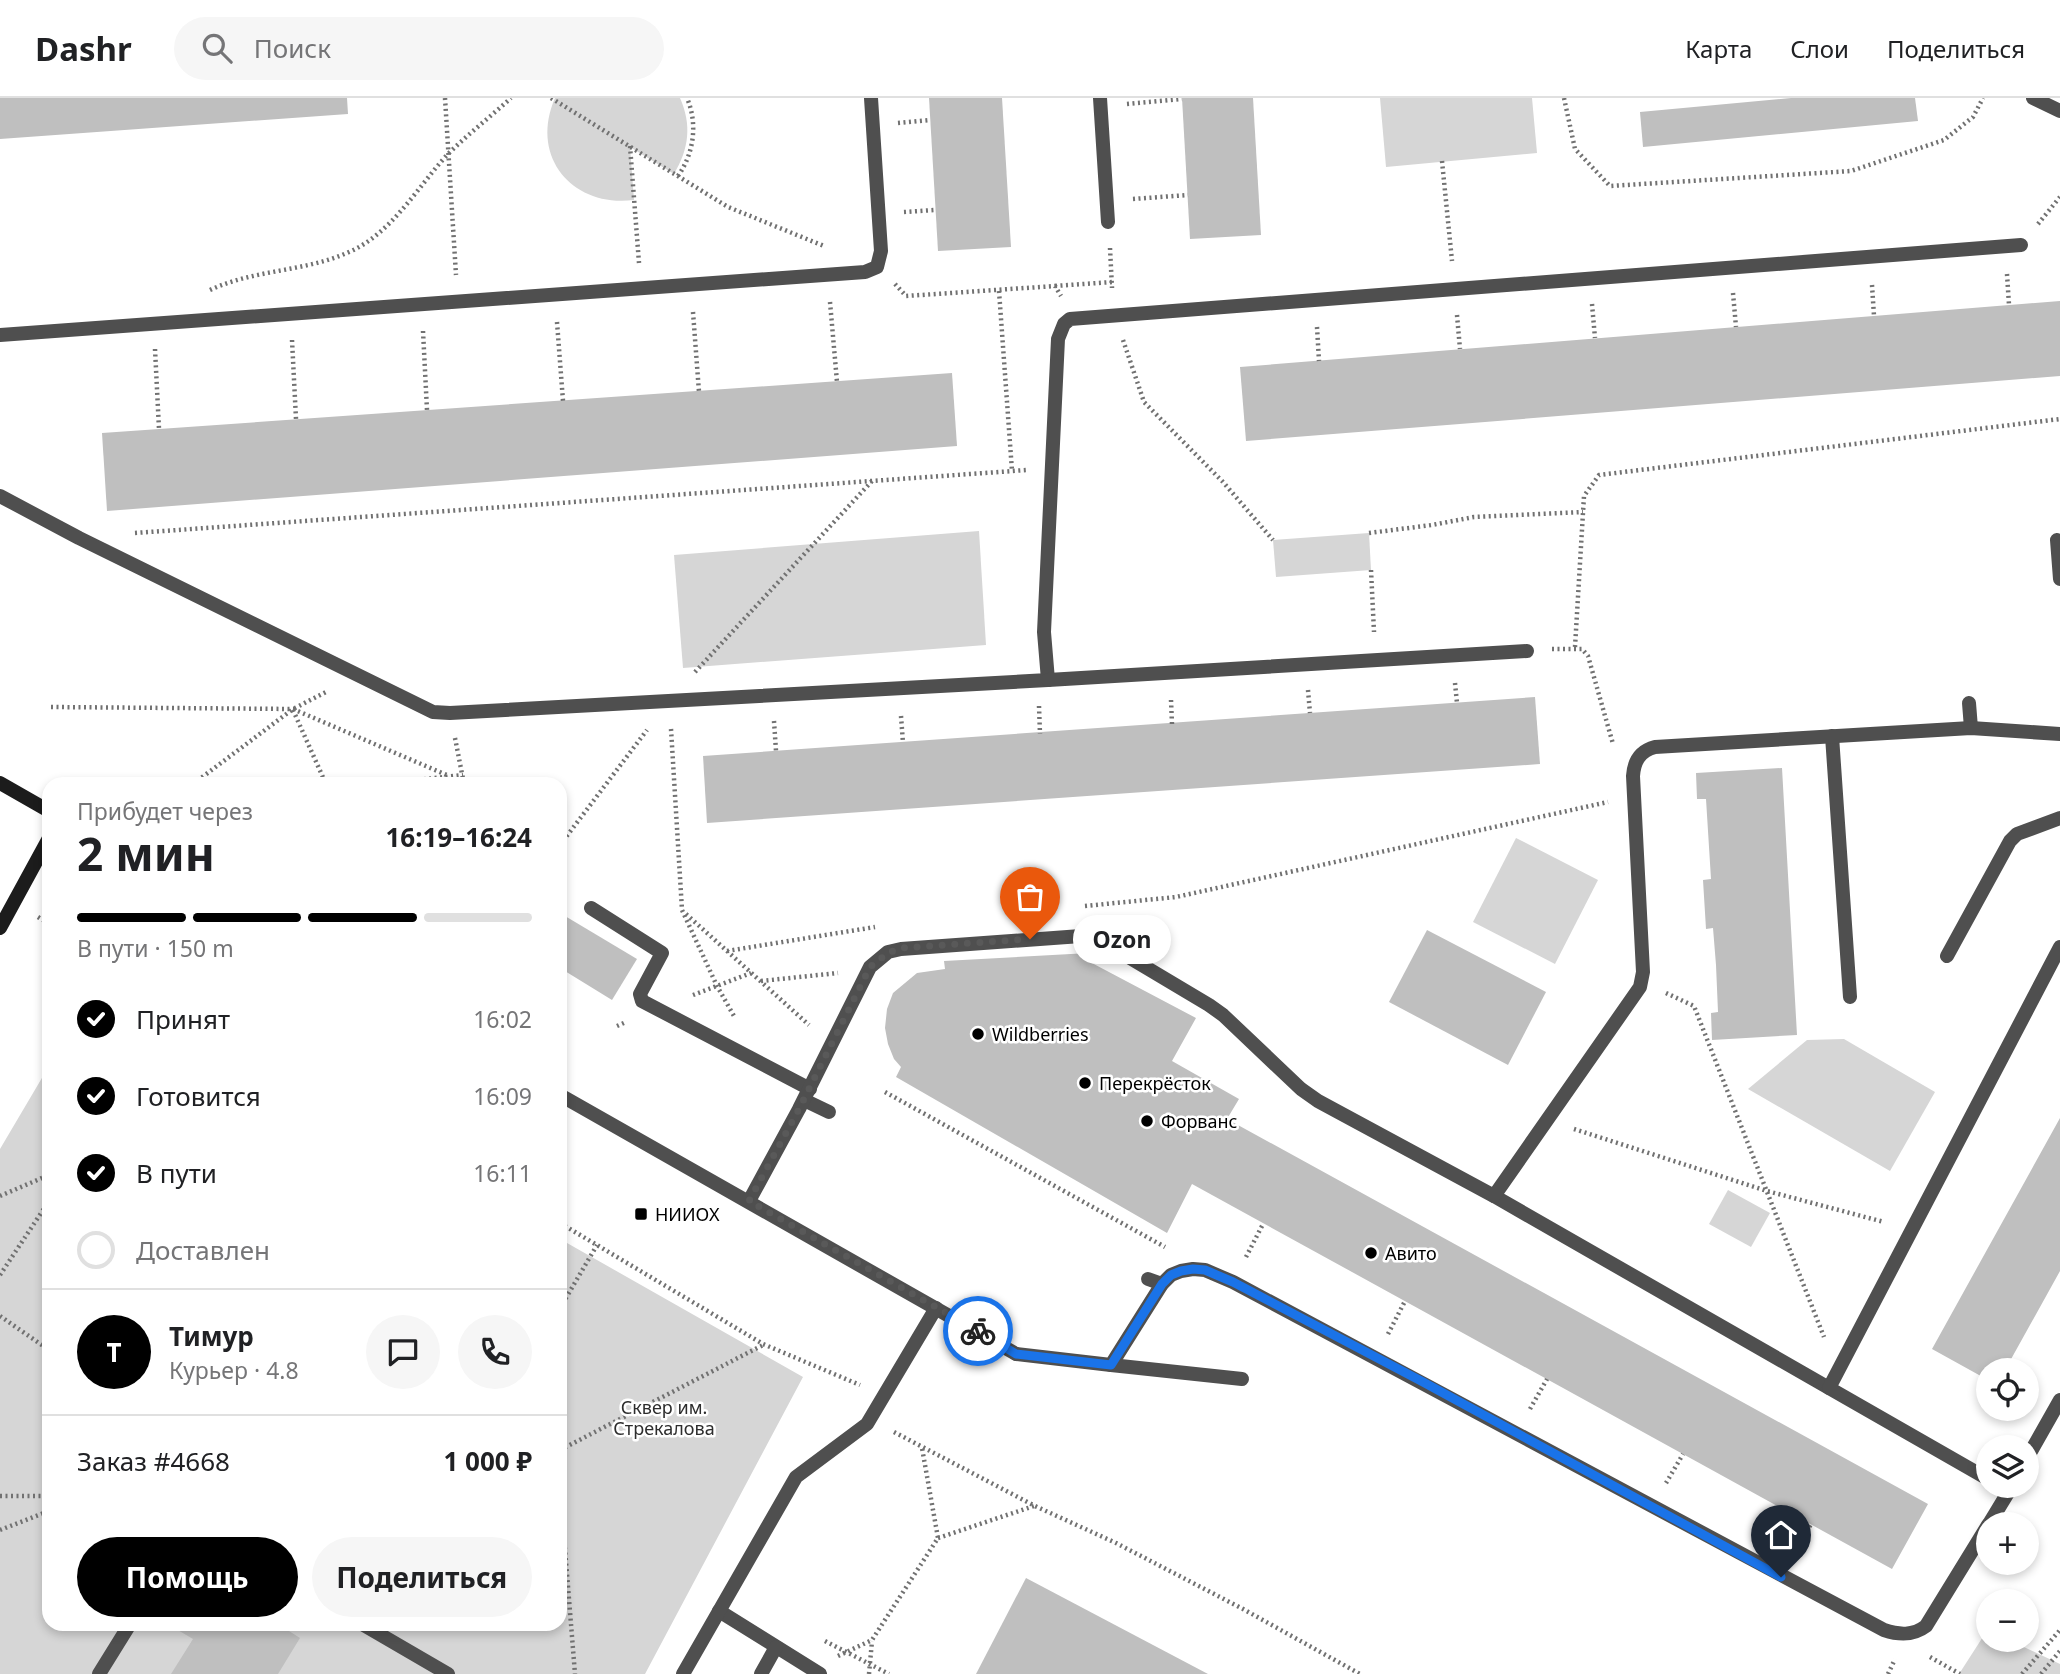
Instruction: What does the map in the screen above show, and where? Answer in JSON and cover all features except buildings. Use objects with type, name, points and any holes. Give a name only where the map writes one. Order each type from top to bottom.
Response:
[{"type":"main road","points":[[0,783],[42,807]]},
{"type":"main road","points":[[0,928],[42,851]]},
{"type":"street","points":[[0,335],[865,272],[877,267],[881,251],[871,98]]},
{"type":"street","points":[[2033,98],[2060,111]]},
{"type":"street","points":[[1100,102],[1108,222]]},
{"type":"street","points":[[1048,680],[1045,632],[1058,339],[1064,324],[1072,318],[2021,245]]},
{"type":"street","points":[[0,496],[91,544],[425,709],[450,713],[1527,651]]},
{"type":"street","points":[[2057,540],[2060,579]]},
{"type":"street","points":[[1969,703],[1971,728]]},
{"type":"street","points":[[1494,1196],[1638,991],[1643,972],[1634,767],[1637,759],[1648,749],[1971,728],[2060,734]]},
{"type":"street","points":[[1832,736],[1850,997]]},
{"type":"street","points":[[1947,956],[2010,841],[2017,834],[2060,818]]},
{"type":"street","points":[[591,908],[663,953],[640,994],[642,1002],[807,1094],[829,1112]]},
{"type":"street","points":[[749,1201],[807,1094],[870,967],[888,953],[901,948],[1091,936],[1223,1015],[1301,1089],[1318,1101],[1494,1196],[1976,1472]]},
{"type":"street","points":[[1829,1388],[2060,947]]},
{"type":"street","points":[[567,1099],[1016,1354],[1242,1379]]},
{"type":"street","points":[[1111,1365],[1155,1282],[1181,1271],[1205,1270],[1376,1357],[1884,1630],[1913,1633],[1926,1626],[1976,1545]]},
{"type":"street","points":[[683,1674],[796,1477],[867,1424],[936,1308]]},
{"type":"street","points":[[2039,1437],[2060,1400]]},
{"type":"street","points":[[719,1611],[816,1671]]},
{"type":"street","points":[[99,1674],[126,1631]]},
{"type":"street","points":[[374,1631],[448,1674]]},
{"type":"street","points":[[761,1674],[776,1647]]},
{"type":"path","points":[[445,98],[457,302]]},
{"type":"path","points":[[159,429],[160,323],[210,290],[238,278],[326,260],[351,252],[378,234],[449,154],[511,98]]},
{"type":"path","points":[[551,98],[728,206],[828,247]]},
{"type":"path","points":[[678,176],[688,161],[694,136],[692,109],[687,98]]},
{"type":"path","points":[[1564,98],[1575,149],[1610,186],[1851,171],[1944,140],[1973,117],[1983,98]]},
{"type":"path","points":[[1100,102],[1182,99]]},
{"type":"path","points":[[630,146],[642,288]]},
{"type":"path","points":[[1442,162],[1455,288]]},
{"type":"path","points":[[1107,201],[1188,195]]},
{"type":"path","points":[[877,267],[906,296],[1112,282]]},
{"type":"path","points":[[828,275],[837,382]]},
{"type":"path","points":[[691,284],[699,392]]},
{"type":"path","points":[[1055,286],[1072,318]]},
{"type":"path","points":[[999,290],[1012,471]]},
{"type":"path","points":[[555,294],[563,401]]},
{"type":"path","points":[[422,304],[427,410]]},
{"type":"path","points":[[290,314],[296,419]]},
{"type":"path","points":[[1113,314],[1144,402],[1223,482],[1273,540]]},
{"type":"path","points":[[1575,647],[1584,496],[1599,475],[2060,419]]},
{"type":"path","points":[[134,534],[1052,468]]},
{"type":"path","points":[[567,836],[669,700],[873,480]]},
{"type":"path","points":[[1369,533],[1474,517],[1583,512]]},
{"type":"path","points":[[1371,570],[1376,660]]},
{"type":"path","points":[[1527,651],[1575,647],[1582,649],[1588,656],[1610,739],[1615,747],[1637,759]]},
{"type":"path","points":[[202,777],[293,709],[357,676]]},
{"type":"path","points":[[669,700],[682,910],[717,986],[737,1021]]},
{"type":"path","points":[[51,707],[293,709],[449,776]]},
{"type":"path","points":[[293,709],[323,777]]},
{"type":"path","points":[[440,777],[463,775],[450,713]]},
{"type":"path","points":[[1080,907],[1176,897],[1634,797]]},
{"type":"path","points":[[682,910],[818,1033]]},
{"type":"path","points":[[727,951],[886,926]]},
{"type":"path","points":[[761,981],[849,971]]},
{"type":"path","points":[[1641,982],[1694,1006],[1824,1337],[1849,1350]]},
{"type":"path","points":[[885,1092],[1205,1270]]},
{"type":"path","points":[[1548,1120],[1767,1191],[1912,1230]]},
{"type":"path","points":[[0,1196],[42,1178]]},
{"type":"path","points":[[0,1275],[42,1212]]},
{"type":"path","points":[[1233,1282],[1263,1224]]},
{"type":"path","points":[[567,1227],[763,1344],[860,1385],[891,1431],[1035,1506],[1139,1555],[1360,1674]]},
{"type":"path","points":[[567,1296],[597,1245]]},
{"type":"path","points":[[1376,1357],[1405,1301]]},
{"type":"path","points":[[0,1316],[42,1345]]},
{"type":"path","points":[[567,1446],[763,1344]]},
{"type":"path","points":[[1516,1432],[1547,1379]]},
{"type":"path","points":[[922,1447],[938,1538]]},
{"type":"path","points":[[0,1496],[42,1496]]},
{"type":"path","points":[[869,1674],[872,1640],[938,1538],[1035,1506]]},
{"type":"path","points":[[0,1530],[42,1514]]},
{"type":"path","points":[[567,1574],[575,1674]]},
{"type":"path","points":[[2022,1674],[2060,1630]]},
{"type":"path","points":[[816,1671],[872,1640]]},
{"type":"path","points":[[2041,1674],[2060,1651]]},
{"type":"green space","points":[[555,98],[680,98],[686,118],[687,137],[683,155],[674,174],[630,147],[634,200],[592,196],[575,187],[562,174],[552,158],[548,120]]},
{"type":"green space","points":[[1380,98],[1532,98],[1537,153],[1386,167]]},
{"type":"green space","points":[[979,531],[986,645],[683,668],[674,555]]},
{"type":"green space","points":[[1369,533],[1371,570],[1276,577],[1273,540]]},
{"type":"green space","points":[[1516,838],[1598,880],[1555,964],[1473,922]]},
{"type":"green space","points":[[1844,1039],[1935,1092],[1890,1171],[1748,1089],[1807,1040]]},
{"type":"green space","name":"Сквер им. Стрекалова","points":[[42,1078],[42,1631],[567,1631],[567,1243],[803,1377],[645,1674],[0,1674],[0,1149]]},
{"type":"green space","points":[[1728,1190],[1770,1213],[1751,1247],[1709,1224]]},
{"type":"green space","points":[[1976,1648],[1976,1652],[2034,1652],[2060,1664],[2060,1674],[1959,1674]]},
{"type":"way so far","points":[[978,1331],[749,1201],[799,1109],[870,967],[877,959],[901,948],[1030,939]]},
{"type":"place","name":"Ozon","points":[[1030,939]]},
{"type":"place","name":"Wildberries","points":[[978,1034]]},
{"type":"place","name":"Перекрёсток","points":[[1085,1083]]},
{"type":"place","name":"Форванс","points":[[1147,1121]]},
{"type":"place","name":"НИИОХ","points":[[641,1214]]},
{"type":"place","name":"Авито","points":[[1371,1253]]},
{"type":"route","points":[[978,1331],[1016,1354],[1111,1365],[1162,1284],[1171,1275],[1181,1271],[1205,1270],[1376,1357],[1781,1577]]}]
